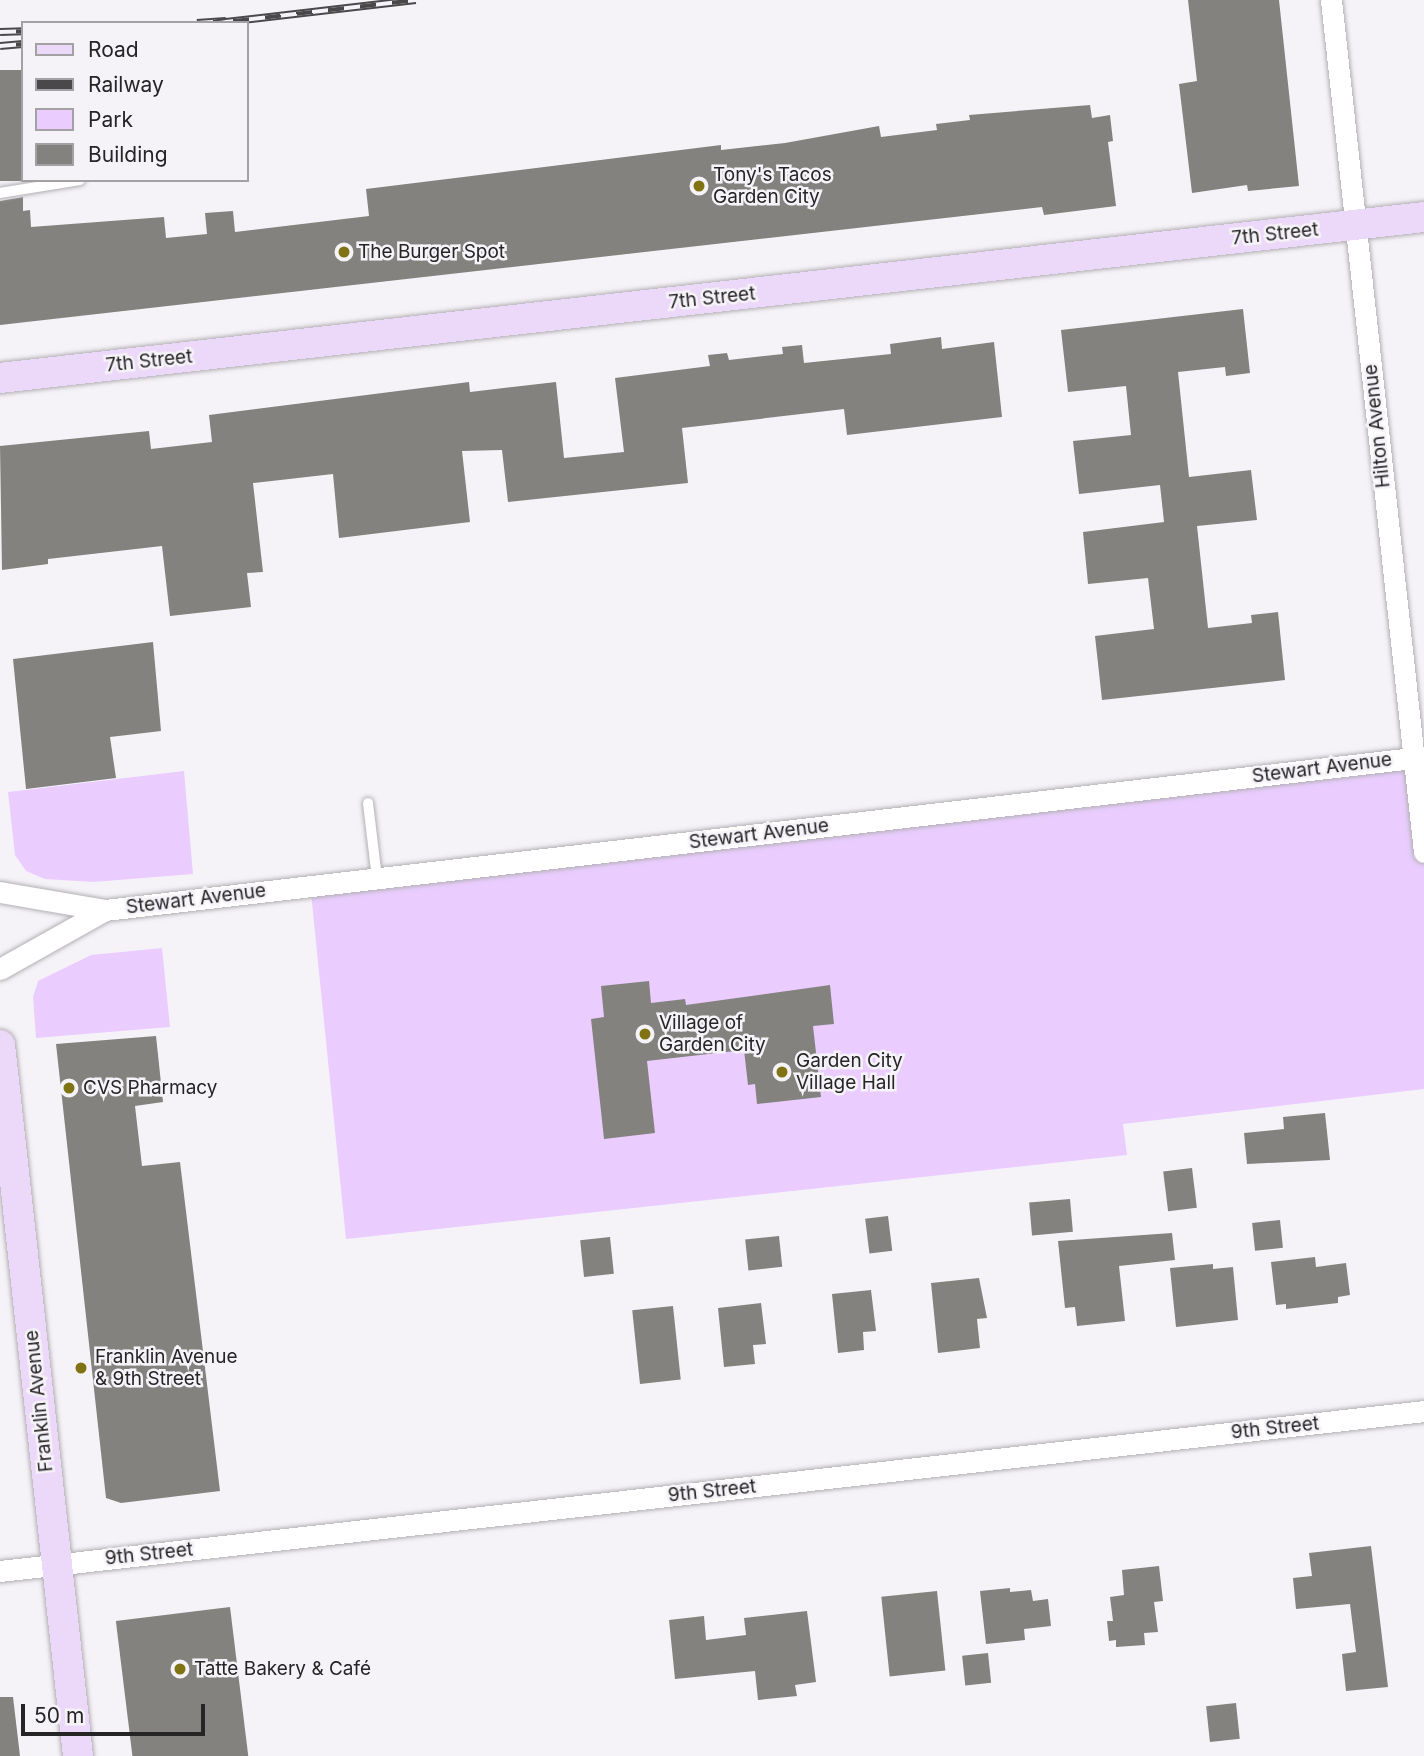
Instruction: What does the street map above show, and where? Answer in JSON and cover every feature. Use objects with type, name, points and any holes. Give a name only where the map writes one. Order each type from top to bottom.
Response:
[{"type":"street","name":"Hilton Avenue","points":[[1331,0],[1424,852]]},
{"type":"street","name":"7th Street","points":[[0,378],[1424,217]]},
{"type":"street","name":"Stewart Avenue","points":[[0,892],[105,910],[1412,758]]},
{"type":"street","name":"Stewart Avenue","points":[[0,969],[105,910]]},
{"type":"street","name":"Franklin Avenue","points":[[0,1045],[78,1756]]},
{"type":"street","name":"9th Street","points":[[0,1571],[1424,1411]]},
{"type":"lane","points":[[0,193],[68,182]]},
{"type":"lane","points":[[368,803],[377,878]]},
{"type":"green space","points":[[1412,758],[1424,862],[1424,1089],[1123,1124],[1127,1155],[346,1239],[310,883]]},
{"type":"green space","points":[[184,771],[193,874],[93,882],[45,879],[26,871],[15,855],[8,792]]},
{"type":"green space","points":[[162,948],[170,1027],[36,1038],[33,997],[38,981],[91,955]]},
{"type":"building","points":[[1188,0],[1279,0],[1299,186],[1248,191],[1247,185],[1192,193],[1179,84],[1197,81]]},
{"type":"building","points":[[0,70],[21,70],[21,181],[0,181]]},
{"type":"building","points":[[1090,105],[1092,118],[1110,115],[1113,141],[1108,142],[1116,206],[1044,215],[1042,207],[0,325],[0,201],[23,197],[23,211],[30,210],[31,227],[164,217],[166,238],[207,234],[205,213],[233,211],[235,232],[369,216],[366,189],[721,145],[721,150],[785,143],[879,126],[881,137],[937,130],[936,124],[970,120],[969,115]]},
{"type":"building","points":[[1243,309],[1250,373],[1226,376],[1225,367],[1178,372],[1189,477],[1251,470],[1257,520],[1197,526],[1208,628],[1252,623],[1251,615],[1278,612],[1285,680],[1102,700],[1095,636],[1154,629],[1148,578],[1088,584],[1083,532],[1164,522],[1160,485],[1079,494],[1073,441],[1131,435],[1126,386],[1068,392],[1061,330]]},
{"type":"building","points":[[941,337],[942,349],[994,342],[1002,417],[847,435],[844,409],[682,428],[688,483],[508,502],[502,450],[462,451],[470,522],[339,538],[333,474],[253,483],[263,572],[247,573],[251,607],[170,616],[162,546],[48,559],[48,564],[2,570],[0,446],[149,431],[151,449],[212,442],[209,415],[469,382],[470,392],[556,382],[564,458],[624,452],[615,378],[710,366],[708,355],[727,353],[729,360],[783,354],[782,347],[802,345],[804,363],[891,354],[890,344]]},
{"type":"building","points":[[153,642],[161,731],[110,737],[116,778],[26,789],[13,659]]},
{"type":"building","name":"Garden City Village Hall","points":[[649,981],[651,1003],[685,999],[686,1005],[830,985],[834,1024],[813,1026],[821,1097],[757,1104],[755,1084],[748,1085],[744,1050],[647,1061],[655,1133],[604,1139],[591,1019],[604,1017],[601,986]]},
{"type":"building","points":[[156,1036],[163,1102],[135,1106],[142,1166],[180,1162],[220,1491],[121,1503],[106,1498],[56,1044]]},
{"type":"building","points":[[1325,1113],[1330,1160],[1247,1164],[1244,1133],[1284,1129],[1283,1117]]},
{"type":"building","points":[[1192,1168],[1197,1208],[1168,1211],[1163,1172]]},
{"type":"building","points":[[1070,1199],[1073,1232],[1032,1235],[1029,1203]]},
{"type":"building","points":[[888,1216],[892,1251],[869,1254],[865,1219]]},
{"type":"building","points":[[1280,1220],[1283,1248],[1255,1251],[1252,1223]]},
{"type":"building","points":[[1172,1233],[1175,1260],[1119,1266],[1125,1321],[1077,1326],[1075,1307],[1065,1308],[1058,1241]]},
{"type":"building","points":[[779,1236],[782,1267],[748,1270],[745,1240]]},
{"type":"building","points":[[610,1237],[614,1274],[584,1277],[580,1240]]},
{"type":"building","points":[[1315,1257],[1316,1267],[1346,1263],[1350,1295],[1338,1297],[1338,1303],[1286,1309],[1286,1304],[1276,1305],[1271,1262]]},
{"type":"building","points":[[1213,1264],[1213,1269],[1233,1267],[1238,1320],[1176,1327],[1170,1268]]},
{"type":"building","points":[[979,1278],[987,1318],[977,1319],[980,1348],[938,1353],[931,1283]]},
{"type":"building","points":[[871,1290],[876,1331],[863,1332],[864,1350],[838,1353],[832,1294]]},
{"type":"building","points":[[761,1303],[766,1344],[753,1345],[755,1364],[724,1367],[718,1308]]},
{"type":"building","points":[[673,1306],[681,1380],[640,1384],[632,1310]]},
{"type":"building","points":[[1371,1546],[1388,1687],[1346,1691],[1342,1654],[1356,1652],[1350,1604],[1296,1609],[1293,1578],[1312,1576],[1309,1553]]},
{"type":"building","points":[[1159,1566],[1163,1601],[1154,1602],[1158,1632],[1144,1633],[1145,1645],[1116,1647],[1116,1640],[1109,1641],[1107,1621],[1113,1621],[1110,1597],[1124,1595],[1122,1570]]},
{"type":"building","points":[[1010,1588],[1010,1592],[1031,1590],[1033,1601],[1048,1599],[1051,1626],[1024,1629],[1025,1640],[986,1644],[980,1591]]},
{"type":"building","points":[[937,1591],[945,1671],[890,1676],[881,1597]]},
{"type":"building","name":"Tatte Bakery & Café","points":[[230,1607],[248,1756],[132,1756],[116,1621]]},
{"type":"building","points":[[807,1611],[816,1682],[795,1685],[797,1696],[758,1700],[755,1671],[675,1679],[669,1620],[704,1616],[706,1640],[746,1635],[744,1618]]},
{"type":"building","points":[[988,1653],[991,1683],[965,1686],[962,1656]]},
{"type":"building","points":[[0,1697],[13,1697],[20,1756],[0,1756]]},
{"type":"building","points":[[1236,1703],[1240,1739],[1210,1742],[1206,1706]]},
{"type":"railway","points":[[234,21],[416,0]]},
{"type":"railway","points":[[0,32],[21,31]]},
{"type":"railway","points":[[0,46],[21,44]]},
{"type":"place","name":"Tony's Tacos Garden City","points":[[699,186]]},
{"type":"place","name":"The Burger Spot","points":[[344,252]]},
{"type":"place","name":"Village of Garden City","points":[[645,1034]]},
{"type":"place","name":"Garden City Village Hall","points":[[782,1072]]},
{"type":"place","name":"CVS Pharmacy","points":[[69,1088]]},
{"type":"place","name":"Franklin Avenue & 9th Street","points":[[81,1368]]},
{"type":"place","name":"Tatte Bakery & Café","points":[[180,1669]]}]
